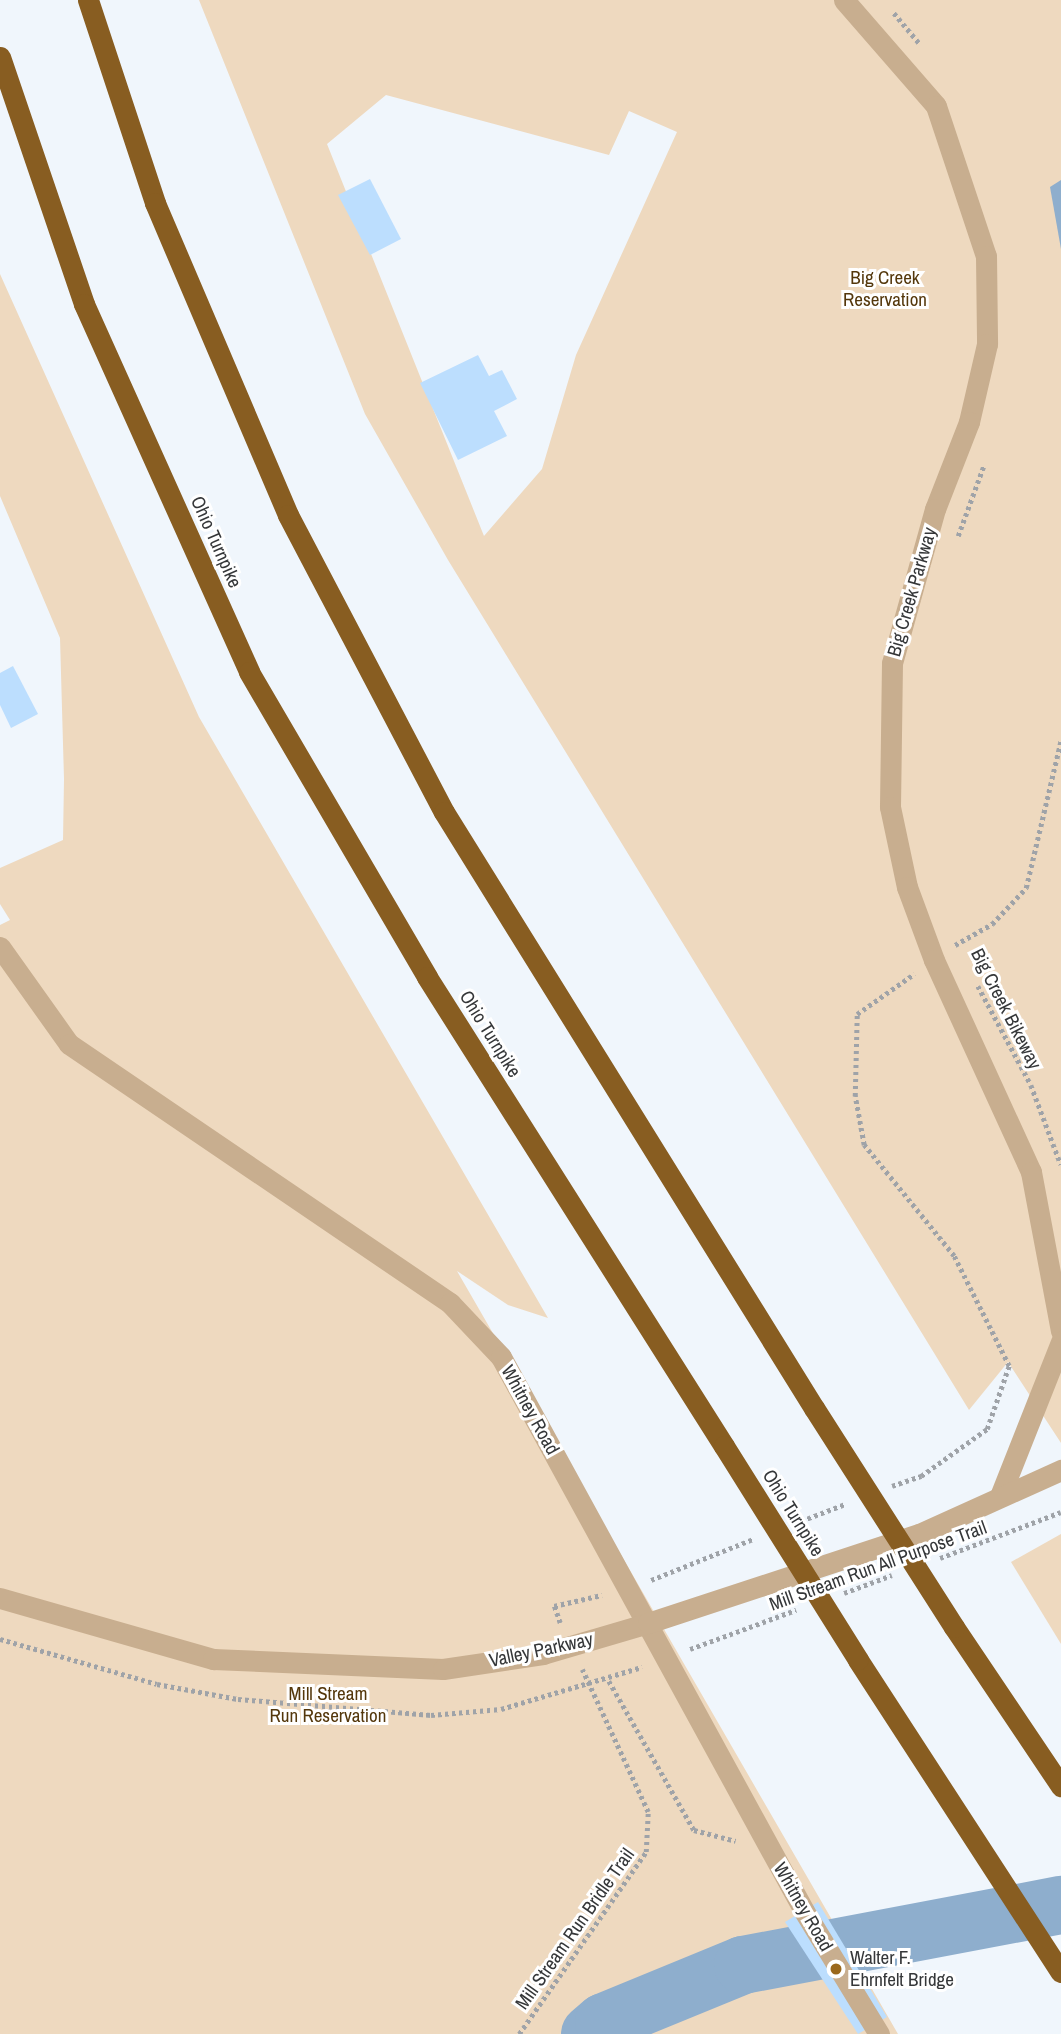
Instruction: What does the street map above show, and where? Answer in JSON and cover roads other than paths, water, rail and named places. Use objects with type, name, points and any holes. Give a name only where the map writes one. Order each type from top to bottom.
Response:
[{"type":"highway","points":[[88,0],[155,203],[288,515],[444,812],[814,1408],[954,1627],[1061,1786]]},
{"type":"highway","name":"Ohio Turnpike","points":[[0,57],[84,304],[249,672],[427,977],[858,1660],[1061,1972]]},
{"type":"street","name":"Big Creek Parkway","points":[[844,0],[936,106],[969,190],[986,256],[984,357],[892,663],[890,807],[907,887],[934,960],[1031,1172],[1061,1331]]},
{"type":"street","name":"Whitney Road","points":[[0,947],[69,1044],[450,1303],[501,1357],[804,1911],[876,2030]]},
{"type":"street","points":[[1000,1496],[1061,1342]]},
{"type":"street","name":"Valley Parkway","points":[[0,1598],[213,1659],[443,1669],[569,1646],[648,1623],[919,1534],[1061,1470]]},
{"type":"water","points":[[1061,180],[1061,249],[1050,187]]},
{"type":"waterway","points":[[590,2034],[604,2022],[743,1965],[1061,1905]]},
{"type":"place","name":"Walter F. Ehrnfelt Bridge","points":[[836,1969]]},
{"type":"park label","name":"Big Creek Reservation","points":[[885,289]]},
{"type":"park label","name":"Mill Stream Run Reservation","points":[[328,1705]]}]
